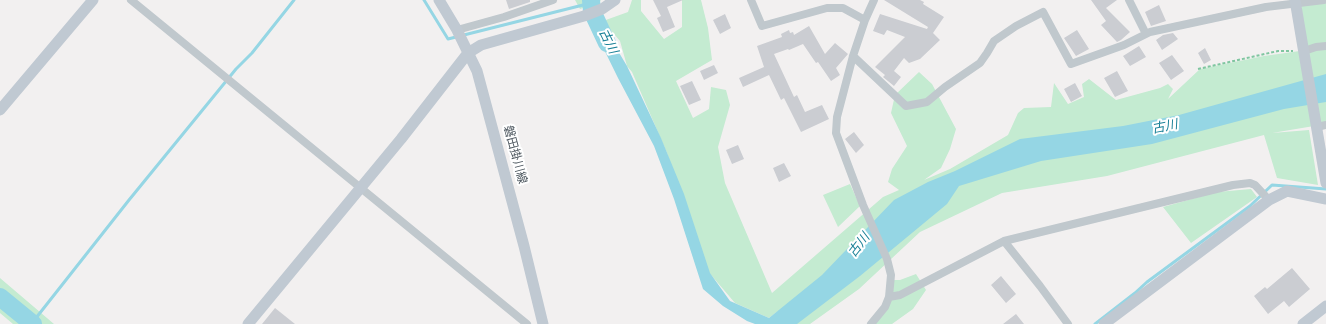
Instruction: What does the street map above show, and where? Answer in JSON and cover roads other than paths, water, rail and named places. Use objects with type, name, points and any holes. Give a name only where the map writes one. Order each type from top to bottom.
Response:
[{"type":"street","points":[[0,110],[93,0]]},
{"type":"street","points":[[131,0],[527,324]]},
{"type":"street","name":"磐田掛川線","points":[[439,0],[457,30],[478,71],[543,324]]},
{"type":"street","points":[[457,30],[504,17],[553,0]]},
{"type":"street","points":[[248,324],[360,188],[468,53],[480,45],[584,16],[602,9],[615,0]]},
{"type":"street","points":[[751,0],[762,26],[827,8],[844,8],[865,20]]},
{"type":"street","points":[[871,324],[885,307],[889,297],[891,275],[887,260],[863,205],[836,133],[837,117],[853,56],[865,20],[874,0]]},
{"type":"street","points":[[1129,0],[1146,34]]},
{"type":"street","points":[[853,56],[906,106],[927,102],[980,63],[994,41],[1016,26],[1043,12],[1072,64],[1124,45],[1150,32],[1266,7],[1295,2],[1324,0]]},
{"type":"street","points":[[1295,2],[1304,51],[1321,126],[1326,182]]},
{"type":"street","points":[[1304,51],[1316,47],[1326,46]]},
{"type":"street","points":[[889,297],[900,295],[1004,241],[1233,185],[1250,183],[1255,185],[1268,200]]},
{"type":"street","points":[[1104,324],[1268,200],[1286,190],[1326,200]]},
{"type":"street","points":[[1004,241],[1068,324]]},
{"type":"street","points":[[1303,324],[1326,306]]},
{"type":"water","points":[[600,21],[627,66],[661,138],[684,194],[710,273],[730,301],[769,318],[822,275],[894,200],[928,182],[955,171],[1020,139],[1123,126],[1179,115],[1326,74],[1326,102],[1284,109],[1152,144],[1041,161],[959,186],[947,204],[860,276],[797,324],[755,324],[747,321],[723,306],[703,289],[674,199],[654,146],[591,23]]},
{"type":"waterway","points":[[32,323],[129,200],[236,69],[252,53],[294,0]]},
{"type":"waterway","points":[[424,0],[448,39],[591,3]]},
{"type":"waterway","name":"古川","points":[[591,0],[592,11],[607,43]]},
{"type":"waterway","points":[[1095,324],[1147,282],[1250,206],[1272,185],[1326,189]]},
{"type":"waterway","points":[[0,297],[33,324]]}]
